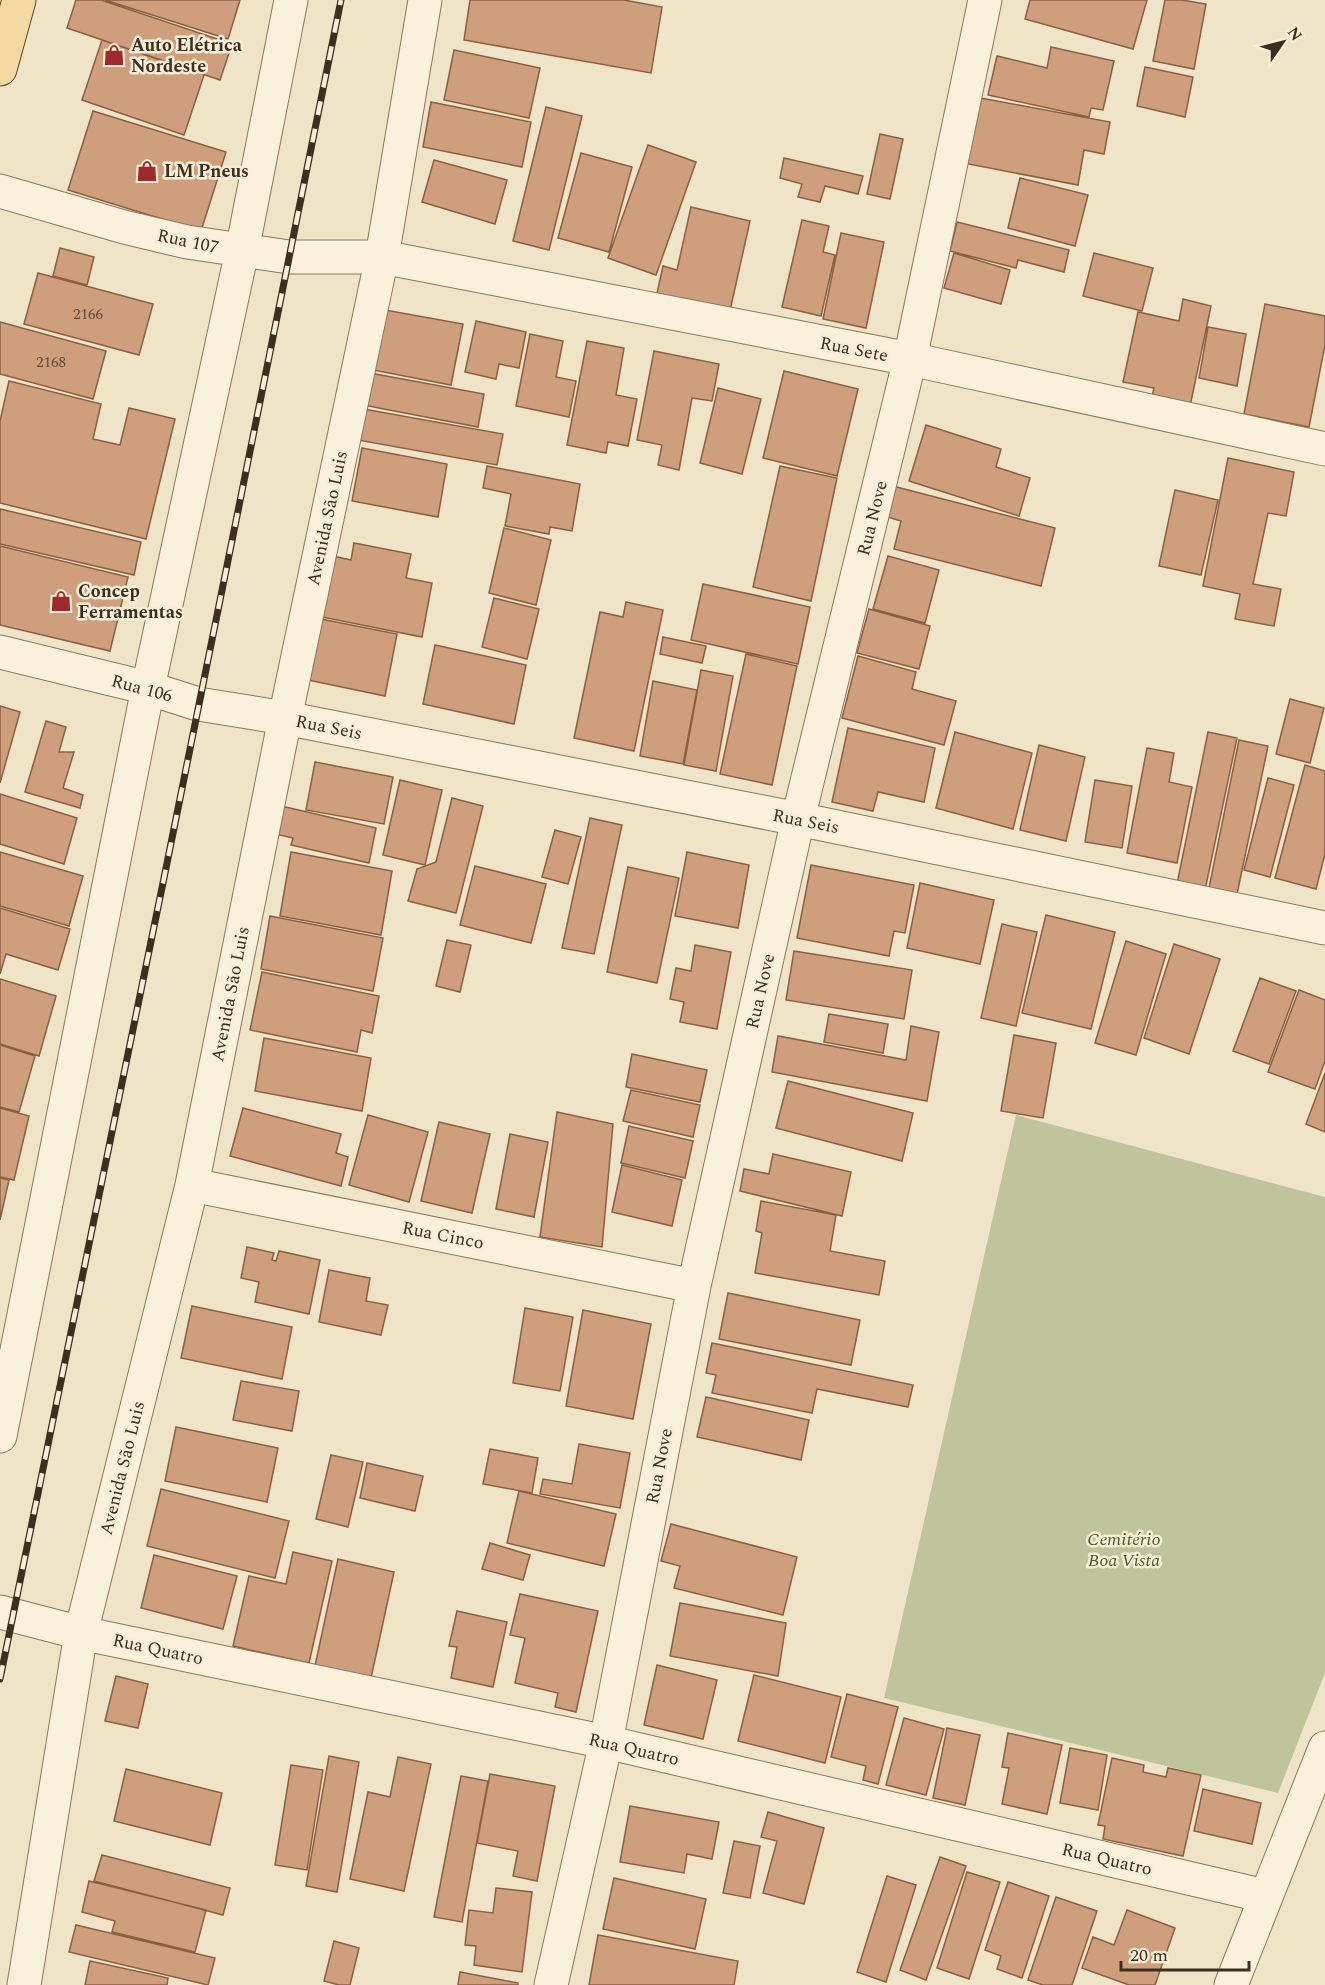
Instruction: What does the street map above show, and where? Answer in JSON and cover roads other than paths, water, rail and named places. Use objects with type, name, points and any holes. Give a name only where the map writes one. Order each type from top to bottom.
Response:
[{"type":"main road","points":[[0,69],[19,0]]},
{"type":"street","points":[[0,1436],[148,687],[242,251],[291,0]]},
{"type":"street","name":"Avenida São Luis","points":[[24,1985],[81,1633],[192,1185],[285,718],[382,257],[425,0]]},
{"type":"street","name":"Rua Nove","points":[[551,1985],[606,1742],[694,1286],[798,819],[910,360],[985,0]]},
{"type":"street","name":"Rua 107","points":[[0,191],[124,227],[187,242],[289,257],[382,257]]},
{"type":"street","name":"Rua Sete","points":[[382,257],[910,360],[1325,449]]},
{"type":"street","name":"Rua 106","points":[[0,652],[148,687],[198,704],[285,718]]},
{"type":"street","name":"Rua Seis","points":[[285,718],[798,819],[1325,928]]},
{"type":"street","name":"Rua Cinco","points":[[192,1185],[694,1286]]},
{"type":"street","name":"Rua Quatro","points":[[0,1612],[81,1633],[606,1742],[1265,1896]]},
{"type":"street","points":[[1231,1985],[1325,1748]]},
{"type":"railway","points":[[0,1679],[341,0]]},
{"type":"place","name":"Auto Elétrica Nordeste","points":[[114,55]]},
{"type":"place","name":"LM Pneus","points":[[147,171]]},
{"type":"place","name":"Concep Ferramentas","points":[[61,601]]},
{"type":"park label","name":"Cemitério Boa Vista","points":[[1124,1549]]}]
